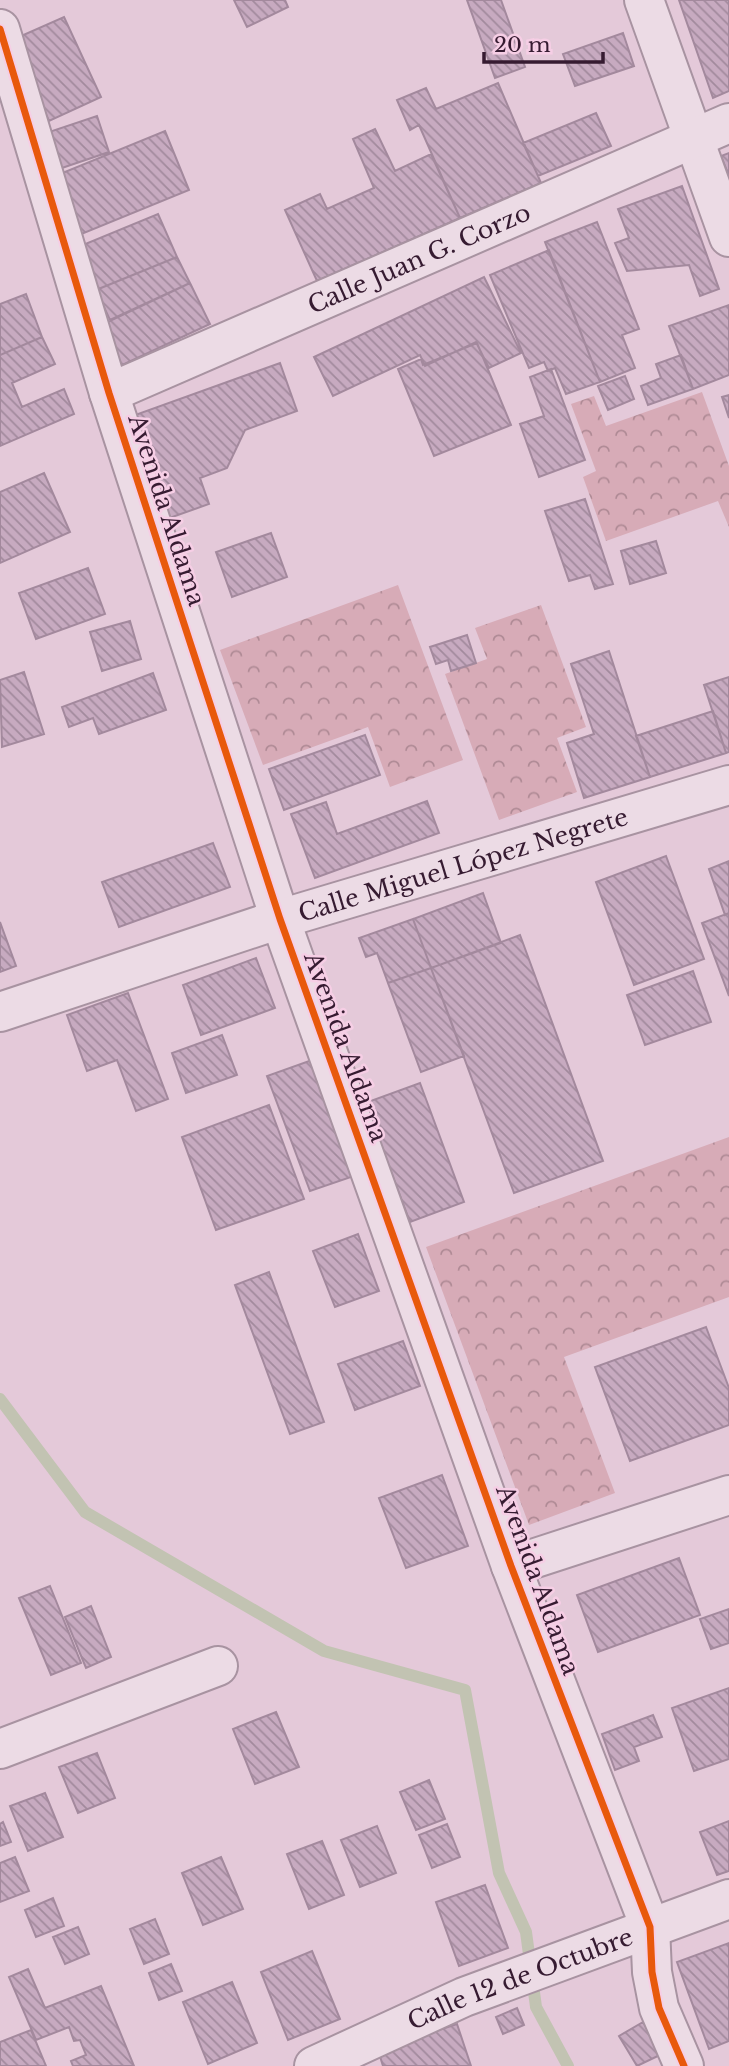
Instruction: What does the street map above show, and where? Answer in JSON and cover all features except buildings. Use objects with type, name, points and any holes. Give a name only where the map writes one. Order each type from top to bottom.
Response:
[{"type":"street","points":[[644,0],[729,237]]},
{"type":"street","name":"Avenida Aldama","points":[[0,29],[109,393],[280,919],[511,1566],[650,1927],[652,1972],[659,2008],[684,2066]]},
{"type":"street","name":"Calle Juan G. Corzo","points":[[109,393],[729,123]]},
{"type":"street","name":"Calle Miguel López Negrete","points":[[0,1012],[280,919],[729,785]]},
{"type":"street","points":[[511,1566],[729,1495]]},
{"type":"street","points":[[0,1749],[218,1666]]},
{"type":"street","name":"Calle 12 de Octubre","points":[[314,2066],[464,1997],[729,1899]]},
{"type":"green space","points":[[702,392],[729,466],[729,527],[718,501],[606,541],[583,477],[596,471],[571,404],[594,396],[606,426]]},
{"type":"green space","points":[[398,585],[463,760],[390,787],[368,727],[263,765],[220,650]]},
{"type":"green space","points":[[541,605],[586,727],[557,738],[577,792],[499,820],[445,674],[487,659],[475,628]]},
{"type":"green space","points":[[729,1137],[729,1297],[564,1357],[615,1493],[529,1525],[426,1247]]},
{"type":"waterway","points":[[0,1399],[85,1512],[324,1651],[465,1690],[499,1873],[526,1932],[536,2007],[568,2066]]},
{"type":"cycle path","points":[[0,29],[109,393],[280,919],[511,1566],[650,1927],[652,1972],[659,2008],[684,2066]]}]
